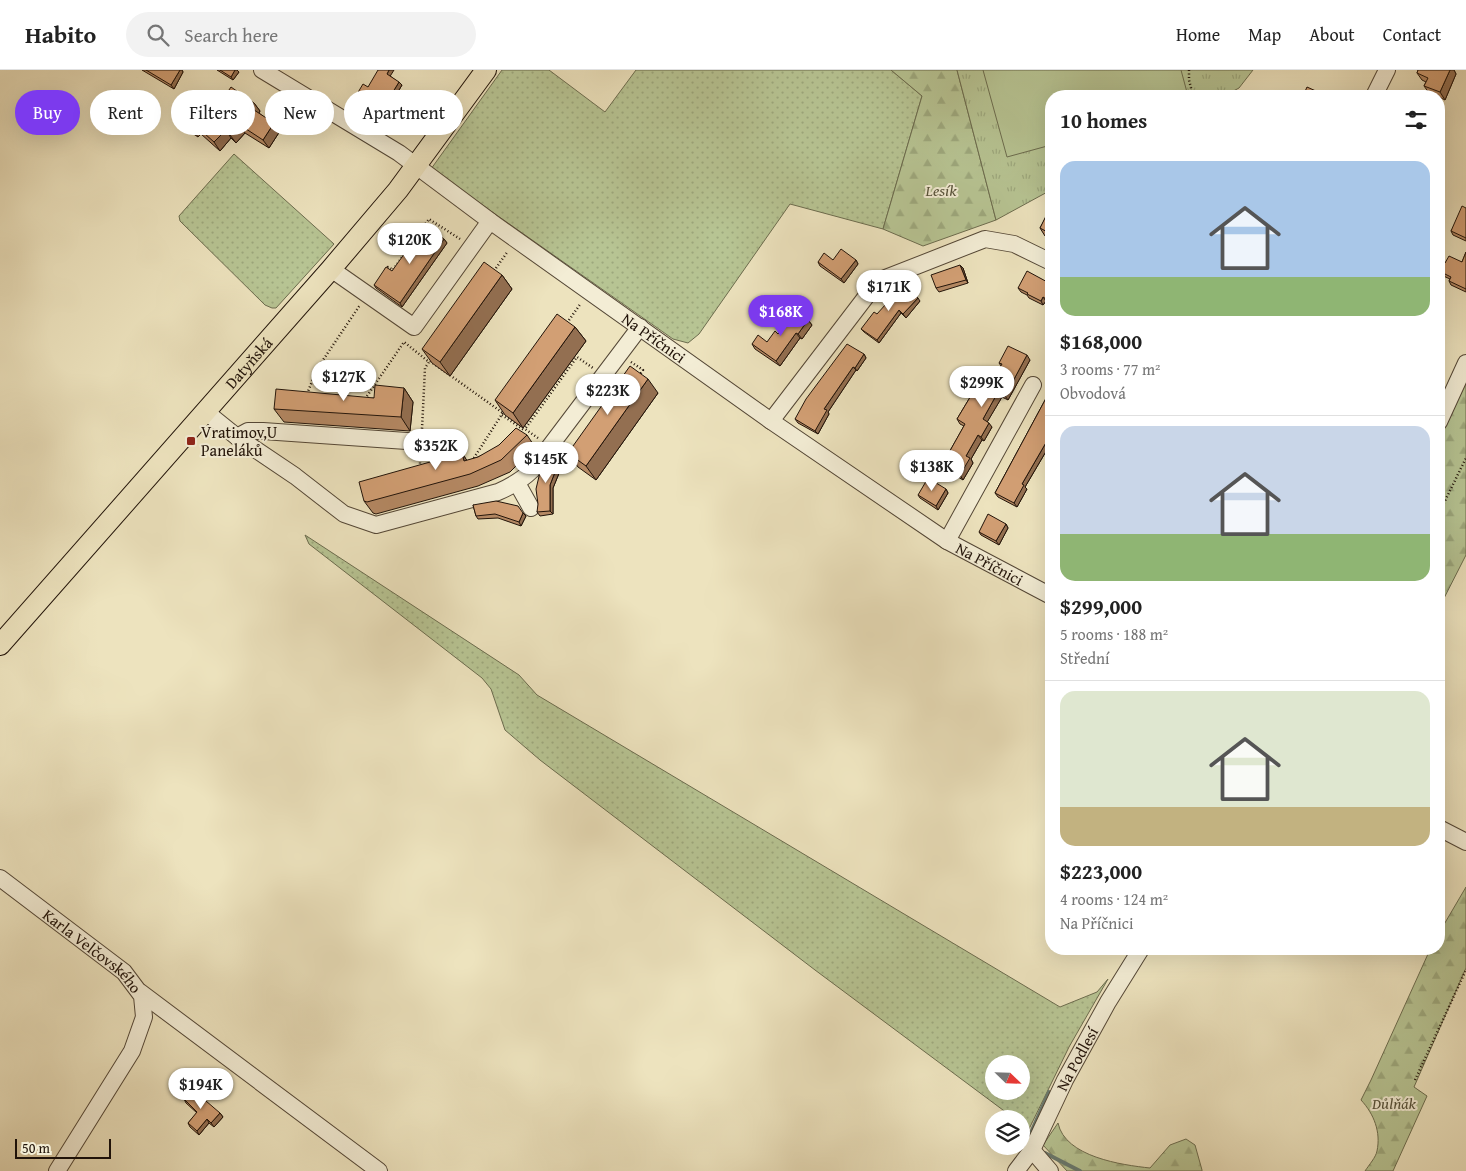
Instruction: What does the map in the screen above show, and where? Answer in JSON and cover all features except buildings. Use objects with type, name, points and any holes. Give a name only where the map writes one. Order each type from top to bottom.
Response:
[{"type":"main road","name":"Datyňská","points":[[0,645],[206,412],[398,190],[486,70]]},
{"type":"street","name":"Na Příčnici","points":[[262,70],[400,153],[416,167],[516,240],[771,421],[947,541],[1045,593]]},
{"type":"street","points":[[1377,90],[1387,70]]},
{"type":"street","points":[[331,269],[414,327],[490,221]]},
{"type":"street","points":[[771,421],[878,281],[985,239],[1014,244],[1045,259]]},
{"type":"street","points":[[206,412],[237,437],[295,476],[344,514],[376,526],[498,492],[517,483],[532,470],[640,327]]},
{"type":"street","points":[[1445,409],[1466,363]]},
{"type":"street","points":[[947,541],[1033,385]]},
{"type":"street","points":[[237,437],[248,431],[263,431],[421,442]]},
{"type":"street","points":[[517,483],[532,508]]},
{"type":"street","points":[[1445,831],[1466,842]]},
{"type":"street","name":"Karla Velčovského","points":[[0,878],[124,972],[142,996],[144,1017],[132,1051],[57,1171]]},
{"type":"street","name":"Na Podlesí","points":[[1016,1171],[1032,1150],[1065,1080],[1108,1002],[1137,955]]},
{"type":"street","points":[[140,992],[378,1171]]},
{"type":"street","points":[[1032,1150],[1050,1171]]},
{"type":"path","points":[[1189,70],[1189,80],[1192,90]]},
{"type":"path","points":[[383,274],[388,267],[393,270],[429,218],[472,246]]},
{"type":"path","points":[[489,278],[516,240]]},
{"type":"path","points":[[566,324],[590,292]]},
{"type":"path","points":[[304,402],[317,369],[367,294]]},
{"type":"path","points":[[365,399],[404,342],[429,362],[576,465],[581,458]]},
{"type":"path","points":[[620,354],[643,370],[638,378]]},
{"type":"path","points":[[420,468],[425,368],[434,355]]},
{"type":"path","points":[[525,429],[577,357],[603,376]]},
{"type":"path","points":[[472,465],[472,459],[509,405]]},
{"type":"path","points":[[1445,501],[1466,458]]},
{"type":"path","points":[[1415,1080],[1466,970]]},
{"type":"green space","points":[[502,70],[549,70],[605,112],[636,70],[891,70],[922,96],[883,229],[790,204],[699,334],[688,343],[673,339],[431,169],[455,135],[463,135],[463,124]]},
{"type":"green space","name":"Lesík","points":[[891,70],[957,70],[996,220],[923,246],[883,229],[922,96]]},
{"type":"green space","points":[[957,70],[1253,70],[1235,90],[1045,90],[1045,193],[996,220]]},
{"type":"green space","points":[[983,70],[1181,70],[1186,90],[1045,90],[1045,147],[1007,157]]},
{"type":"green space","points":[[234,154],[334,244],[276,308],[265,305],[180,221],[179,216]]},
{"type":"green space","points":[[1466,376],[1466,555],[1445,596],[1445,420]]},
{"type":"green space","points":[[305,535],[519,675],[537,695],[1060,1007],[1097,992],[1108,979],[1069,1047],[1030,1127],[1030,1110],[1003,1110],[989,1100],[1030,1100],[1030,1055],[985,1055],[985,1097],[815,970],[540,760],[505,730],[491,689],[482,678],[309,544]]},
{"type":"green space","name":"Důlňák","points":[[1466,887],[1466,968],[1414,1087],[1427,1096],[1393,1171],[1365,1171],[1376,1153],[1378,1137],[1373,1117],[1361,1100],[1427,955],[1445,955],[1445,923]]},
{"type":"green space","points":[[1058,1123],[1063,1135],[1071,1144],[1083,1151],[1096,1157],[1138,1167],[1150,1168],[1170,1145],[1186,1139],[1195,1145],[1202,1171],[1067,1171],[1043,1145]]},
{"type":"waterway","points":[[1030,1135],[1049,1092]]},
{"type":"waterway","points":[[1045,1153],[1080,1171]]},
{"type":"place","name":"Vratimov,U Paneláků","points":[[191,441]]}]
